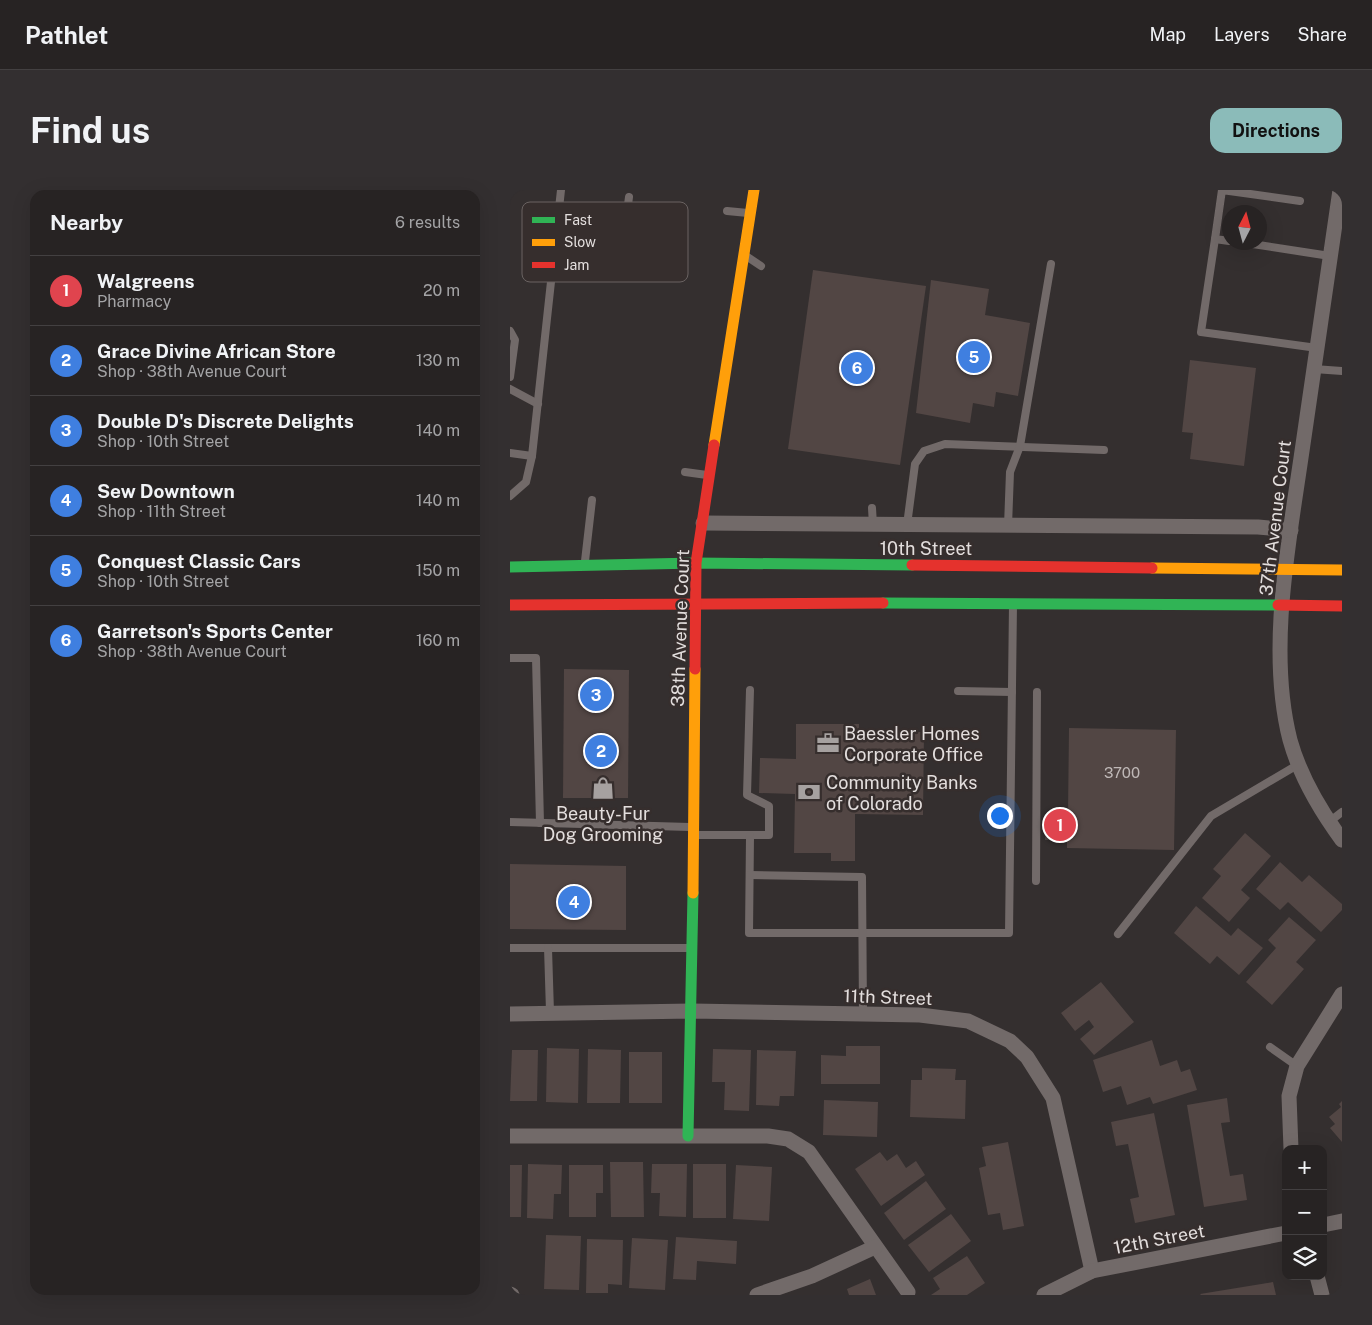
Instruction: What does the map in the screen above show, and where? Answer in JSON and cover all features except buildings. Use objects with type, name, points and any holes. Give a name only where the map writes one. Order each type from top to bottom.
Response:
[{"type":"main road","name":"38th Avenue Court","points":[[688,1136],[688,1040],[692,1011],[696,563],[754,190]]},
{"type":"main road","name":"10th Street","points":[[510,567],[696,563],[1342,570]]},
{"type":"main road","points":[[510,605],[1013,602],[1342,606]]},
{"type":"street","name":"37th Avenue Court","points":[[1340,190],[1285,569],[1281,634],[1285,715],[1291,741],[1299,764],[1329,822],[1342,840]]},
{"type":"street","name":"10th Street","points":[[702,523],[1258,527],[1291,530]]},
{"type":"street","points":[[1291,1145],[1289,1096],[1297,1066],[1341,997]]},
{"type":"street","name":"11th Street","points":[[510,1014],[692,1011],[920,1015],[968,1021],[1010,1041],[1027,1057],[1053,1098],[1092,1271]]},
{"type":"street","points":[[510,1136],[768,1136],[788,1139],[809,1152],[908,1292]]},
{"type":"street","points":[[1327,1223],[1342,1221]]},
{"type":"street","name":"12th Street","points":[[1044,1295],[1092,1271],[1282,1234]]},
{"type":"street","points":[[757,1295],[812,1276],[875,1247]]},
{"type":"street","points":[[1318,1280],[1322,1295]]},
{"type":"lane","points":[[1300,201],[1222,190],[1201,332],[1317,348]]},
{"type":"lane","points":[[628,202],[629,197]]},
{"type":"lane","points":[[727,211],[750,213]]},
{"type":"lane","points":[[1215,239],[1222,240]]},
{"type":"lane","points":[[1267,246],[1330,256]]},
{"type":"lane","points":[[744,254],[761,266]]},
{"type":"lane","points":[[1008,526],[1010,472],[1020,446],[1051,264]]},
{"type":"lane","points":[[510,496],[526,482],[532,456],[551,282]]},
{"type":"lane","points":[[510,331],[515,340],[510,376]]},
{"type":"lane","points":[[1314,369],[1342,372]]},
{"type":"lane","points":[[510,389],[538,404]]},
{"type":"lane","points":[[907,525],[915,464],[924,451],[946,444],[1104,450]]},
{"type":"lane","points":[[510,452],[532,456]]},
{"type":"lane","points":[[685,472],[709,475]]},
{"type":"lane","points":[[584,566],[592,500]]},
{"type":"lane","points":[[872,508],[873,525]]},
{"type":"lane","points":[[750,836],[749,933],[1009,933],[1013,602]]},
{"type":"lane","points":[[510,658],[536,658],[540,823]]},
{"type":"lane","points":[[510,822],[693,831],[750,836],[769,835],[770,806],[747,795],[750,690]]},
{"type":"lane","points":[[958,691],[1012,692]]},
{"type":"lane","points":[[1036,880],[1037,692]]},
{"type":"lane","points":[[1118,934],[1211,816],[1299,764]]},
{"type":"lane","points":[[1329,822],[1342,812]]},
{"type":"lane","points":[[750,875],[862,877],[862,1014]]},
{"type":"lane","points":[[510,948],[692,948]]},
{"type":"lane","points":[[548,948],[550,1012]]},
{"type":"lane","points":[[1270,1048],[1297,1066]]},
{"type":"traffic: fast","points":[[510,567],[696,563],[912,565]]},
{"type":"traffic: fast","points":[[883,603],[1278,605]]},
{"type":"traffic: fast","points":[[688,1136],[693,893]]},
{"type":"traffic: slow","points":[[714,445],[754,190]]},
{"type":"traffic: slow","points":[[1152,568],[1342,570]]},
{"type":"traffic: slow","points":[[693,893],[695,669]]},
{"type":"traffic: jam","points":[[695,669],[696,563],[714,445]]},
{"type":"traffic: jam","points":[[912,565],[1152,568]]},
{"type":"traffic: jam","points":[[510,605],[883,603]]},
{"type":"traffic: jam","points":[[1278,605],[1342,606]]},
{"type":"place","name":"Conquest Classic Cars","points":[[974,357]]},
{"type":"place","name":"Garretson's Sports Center","points":[[857,368]]},
{"type":"place","name":"Double D's Discrete Delights","points":[[596,695]]},
{"type":"place","name":"Baessler Homes Corporate Office","points":[[828,743]]},
{"type":"place","name":"Grace Divine African Store","points":[[601,751]]},
{"type":"place","name":"Beauty-Fur Dog Grooming","points":[[603,788]]},
{"type":"place","name":"Community Banks of Colorado","points":[[809,792]]},
{"type":"place","name":"Walgreens","points":[[1060,825]]},
{"type":"place","name":"Sew Downtown","points":[[574,902]]}]
